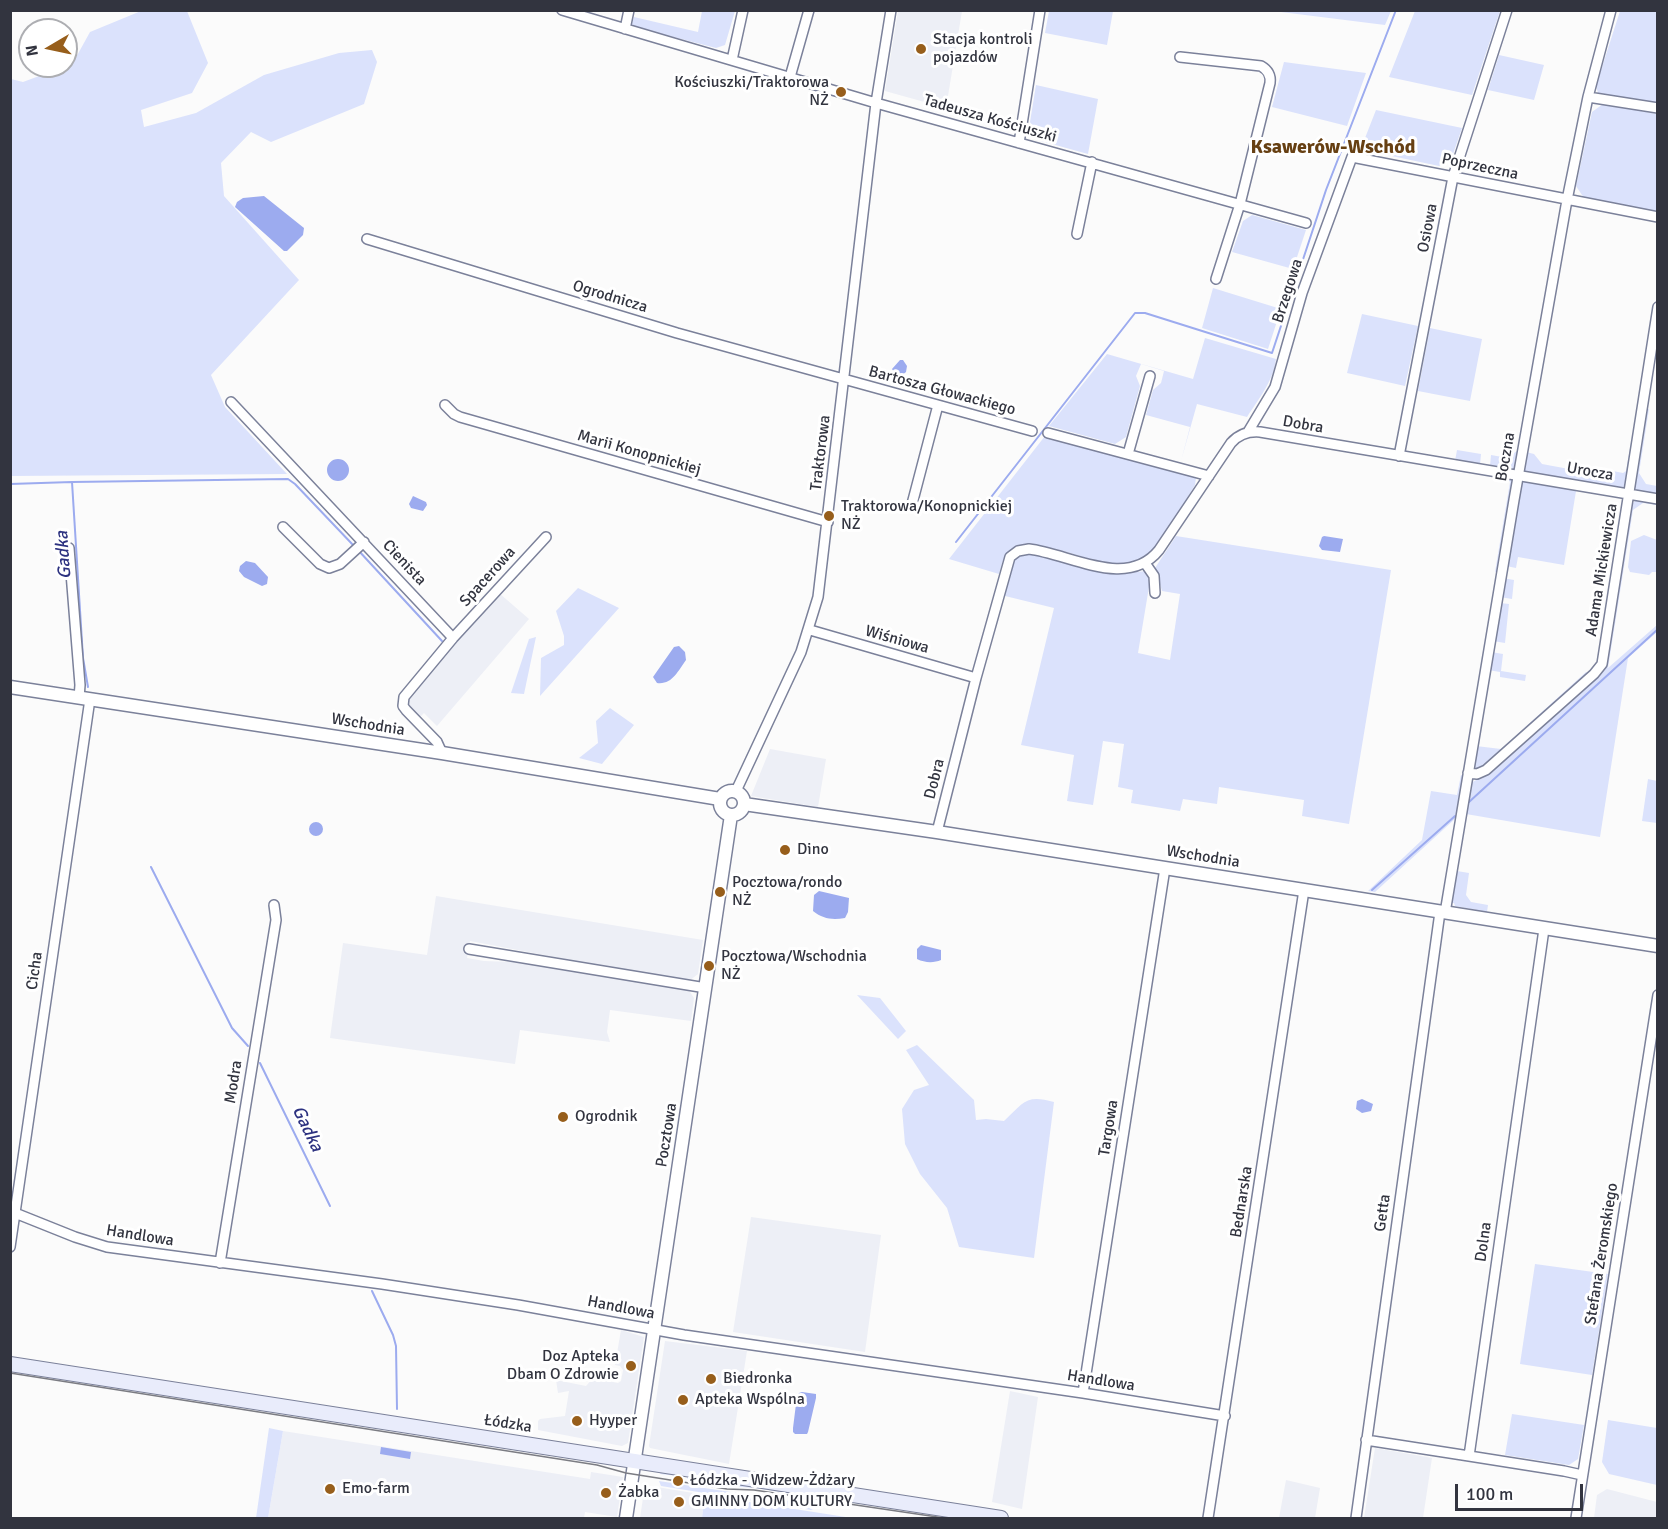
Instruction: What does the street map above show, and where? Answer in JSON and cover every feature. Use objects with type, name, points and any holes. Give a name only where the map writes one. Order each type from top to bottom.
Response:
[{"type":"main road","name":"Łódzka","points":[[10,1364],[635,1460],[923,1511],[1001,1518]]},
{"type":"street","name":"Tadeusza Kościuszki","points":[[562,10],[876,103],[1306,222]]},
{"type":"street","points":[[625,29],[629,10]]},
{"type":"street","points":[[732,60],[743,10]]},
{"type":"street","points":[[790,77],[809,10]]},
{"type":"street","name":"Traktorowa","points":[[736,791],[801,652],[810,630],[818,597],[876,103],[891,10]]},
{"type":"street","points":[[1019,143],[1040,10]]},
{"type":"street","name":"Osiowa","points":[[1399,456],[1453,177],[1507,10]]},
{"type":"street","name":"Boczna","points":[[1443,912],[1567,200],[1588,97],[1611,10]]},
{"type":"street","points":[[1180,57],[1261,66],[1270,75],[1270,83],[1240,204],[1216,279]]},
{"type":"street","points":[[1588,97],[1658,108]]},
{"type":"street","name":"Poprzeczna","points":[[1352,157],[1658,217]]},
{"type":"street","name":"Brzegowa","points":[[1248,432],[1275,387],[1302,293],[1352,157]]},
{"type":"street","points":[[1077,234],[1092,162]]},
{"type":"street","name":"Ogrodnicza","points":[[367,239],[845,380]]},
{"type":"street","name":"Adama Mickiewicza","points":[[1468,773],[1477,774],[1486,770],[1600,667],[1603,661],[1658,307]]},
{"type":"street","points":[[1128,454],[1150,376]]},
{"type":"street","name":"Bartosza Głowackiego","points":[[845,380],[1032,431]]},
{"type":"street","name":"Cienista","points":[[231,402],[453,638]]},
{"type":"street","name":"Marii Konopnickiej","points":[[445,405],[460,417],[828,522]]},
{"type":"street","points":[[912,504],[938,405]]},
{"type":"street","points":[[1155,593],[1154,576],[1145,563],[1159,550],[1231,443],[1238,436],[1248,432]]},
{"type":"street","name":"Dobra","points":[[1248,432],[1260,432],[1518,475]]},
{"type":"street","points":[[1048,433],[1209,476]]},
{"type":"street","name":"Urocza","points":[[1518,475],[1658,499]]},
{"type":"street","points":[[283,527],[320,564],[329,568],[340,564],[363,542]]},
{"type":"street","name":"Spacerowa","points":[[453,638],[546,537]]},
{"type":"street","name":"Cicha","points":[[10,1247],[85,698],[80,685],[69,548]]},
{"type":"street","name":"Dobra","points":[[937,832],[1007,562],[1014,552],[1024,549],[1041,551],[1117,569],[1134,568],[1145,563]]},
{"type":"street","name":"Wiśniowa","points":[[810,630],[976,678]]},
{"type":"street","points":[[442,753],[437,742],[406,711],[403,702],[406,693],[453,638]]},
{"type":"street","name":"Wschodnia","points":[[10,687],[720,798]]},
{"type":"street","points":[[736,791],[742,796],[744,804],[740,812],[731,815],[722,810],[720,798],[726,792],[736,791]]},
{"type":"street","name":"Wschodnia","points":[[744,804],[937,832],[1658,946]]},
{"type":"street","name":"Pocztowa","points":[[626,1518],[731,815]]},
{"type":"street","name":"Targowa","points":[[1083,1393],[1165,868]]},
{"type":"street","name":"Bednarska","points":[[1208,1518],[1304,890]]},
{"type":"street","name":"Modra","points":[[219,1263],[276,920],[274,905]]},
{"type":"street","name":"Getta","points":[[1356,1518],[1443,912]]},
{"type":"street","name":"Dolna","points":[[1469,1456],[1544,929]]},
{"type":"street","points":[[469,949],[706,988]]},
{"type":"street","name":"Stefana Żeromskiego","points":[[1576,1518],[1658,995]]},
{"type":"street","name":"Handlowa","points":[[15,1213],[92,1243],[219,1263],[393,1285],[654,1330],[1225,1416]]},
{"type":"street","points":[[1366,1440],[1564,1470],[1582,1475]]},
{"type":"shaded area","points":[[1391,10],[1385,25],[1273,11]]},
{"type":"shaded area","points":[[141,11],[187,11],[208,63],[192,93],[141,110],[144,127],[196,113],[264,75],[339,53],[372,50],[377,62],[364,104],[271,142],[251,132],[221,163],[224,196],[299,280],[211,375],[225,407],[287,474],[11,476],[11,79],[23,82],[34,78],[78,78],[78,54],[90,32]]},
{"type":"shaded area","points":[[702,11],[735,11],[725,45],[716,48],[631,26],[634,17],[698,32]]},
{"type":"shaded area","points":[[898,11],[962,11],[946,108],[885,91]]},
{"type":"shaded area","points":[[1049,11],[1113,11],[1107,45],[1045,33]]},
{"type":"shaded area","points":[[1415,11],[1500,11],[1472,95],[1389,77]]},
{"type":"shaded area","points":[[1620,11],[1657,11],[1657,104],[1598,93],[1596,86]]},
{"type":"shaded area","points":[[1499,55],[1544,65],[1534,100],[1488,90]]},
{"type":"shaded area","points":[[1284,62],[1366,73],[1347,126],[1272,107]]},
{"type":"shaded area","points":[[1036,85],[1098,99],[1088,154],[1041,141],[1030,122]]},
{"type":"shaded area","points":[[1603,104],[1657,114],[1657,212],[1584,198],[1576,186],[1592,112]]},
{"type":"shaded area","points":[[1376,110],[1462,128],[1451,160],[1439,166],[1368,151],[1365,138]]},
{"type":"shaded area","points":[[1252,215],[1306,230],[1293,269],[1232,252],[1243,221]]},
{"type":"shaded area","points":[[1213,288],[1281,309],[1268,349],[1202,328]]},
{"type":"shaded area","points":[[1362,314],[1418,326],[1405,386],[1347,373]]},
{"type":"shaded area","points":[[1430,328],[1482,339],[1470,401],[1418,391]]},
{"type":"shaded area","points":[[1205,338],[1276,359],[1275,367],[1265,390],[1247,417],[1197,404],[1181,461],[1190,427],[1146,415],[1153,390],[1161,383],[1164,371],[1141,364],[1136,376],[1140,386],[1126,437],[1115,444],[1049,426],[1107,354],[1193,379]]},
{"type":"shaded area","points":[[1647,409],[1649,409],[1639,473],[1646,484],[1657,486],[1657,496],[1637,492],[1634,486]]},
{"type":"shaded area","points":[[1045,436],[1196,477],[1195,485],[1172,524],[1159,545],[1147,558],[1130,563],[1112,563],[1056,549],[1038,546],[1022,547],[1006,555],[999,574],[949,559]]},
{"type":"shaded area","points":[[1631,443],[1634,443],[1627,486],[1622,489],[1527,473],[1524,470],[1526,452],[1534,454],[1542,464],[1612,477],[1613,471],[1623,473],[1626,471]]},
{"type":"shaded area","points":[[1457,450],[1481,454],[1480,465],[1455,461]]},
{"type":"shaded area","points":[[1518,450],[1514,469],[1490,466],[1491,455],[1508,458]]},
{"type":"shaded area","points":[[1450,467],[1512,477],[1498,572],[1495,572],[1510,482],[1508,479],[1450,469]]},
{"type":"shaded area","points":[[1525,480],[1581,489],[1581,491],[1576,491],[1564,565],[1518,557],[1516,568],[1506,566],[1520,485]]},
{"type":"shaded area","points":[[1637,499],[1657,502],[1657,505],[1643,503],[1633,510],[1608,668],[1657,625],[1657,632],[1628,658],[1600,837],[1466,814],[1469,784],[1489,773],[1604,669],[1631,505]]},
{"type":"shaded area","points":[[1644,535],[1657,540],[1657,572],[1649,575],[1630,572],[1628,567],[1631,541]]},
{"type":"shaded area","points":[[1176,536],[1391,570],[1349,824],[1302,816],[1304,800],[1219,787],[1217,804],[1183,799],[1180,811],[1131,803],[1133,790],[1118,787],[1124,744],[1103,741],[1093,805],[1067,801],[1074,755],[1021,745],[1054,608],[1001,595],[1011,565],[1019,556],[1034,553],[1117,574],[1146,571],[1150,581],[1138,653],[1170,660],[1180,594],[1162,591],[1155,568]]},
{"type":"shaded area","points":[[1503,578],[1514,580],[1512,599],[1500,597]]},
{"type":"shaded area","points":[[578,588],[619,608],[540,696],[541,658],[564,645],[564,636],[556,611]]},
{"type":"shaded area","points":[[499,593],[529,619],[437,726],[424,713],[418,719],[408,707],[408,699]]},
{"type":"shaded area","points":[[1500,603],[1509,604],[1505,643],[1493,641]]},
{"type":"shaded area","points":[[536,637],[524,694],[511,693],[529,639]]},
{"type":"shaded area","points":[[1491,652],[1503,654],[1501,671],[1526,675],[1525,681],[1500,677],[1500,672],[1488,670]]},
{"type":"shaded area","points":[[1586,672],[1588,674],[1484,767],[1477,769],[1475,767],[1476,746],[1501,749]]},
{"type":"shaded area","points":[[610,708],[634,725],[602,764],[579,758],[598,743],[596,721]]},
{"type":"shaded area","points":[[770,749],[826,759],[818,807],[751,796]]},
{"type":"shaded area","points":[[1461,775],[1464,776],[1443,903],[1456,818],[1375,892],[1368,891],[1422,840],[1431,791],[1457,795]]},
{"type":"shaded area","points":[[1648,779],[1657,781],[1657,823],[1642,821]]},
{"type":"shaded area","points":[[1457,871],[1469,873],[1466,895],[1471,902],[1488,905],[1487,912],[1455,906],[1452,903]]},
{"type":"shaded area","points":[[436,896],[703,940],[698,974],[689,981],[470,941],[467,958],[513,962],[688,989],[694,998],[691,1021],[610,1010],[607,1032],[610,1042],[520,1030],[515,1064],[330,1038],[343,943],[427,955]]},
{"type":"shaded area","points":[[857,995],[880,998],[906,1031],[898,1039]]},
{"type":"shaded area","points":[[917,1045],[974,1100],[976,1120],[1004,1121],[1031,1099],[1054,1102],[1034,1258],[959,1247],[947,1208],[920,1174],[905,1144],[902,1109],[914,1090],[929,1085],[906,1050]]},
{"type":"shaded area","points":[[751,1217],[881,1235],[865,1352],[733,1332]]},
{"type":"shaded area","points":[[1535,1264],[1608,1274],[1592,1375],[1520,1364]]},
{"type":"shaded area","points":[[621,1330],[644,1337],[628,1443],[622,1446],[538,1430],[540,1419],[565,1416],[569,1391],[558,1393],[556,1380],[586,1386],[593,1378],[618,1383],[621,1381],[623,1370],[620,1366],[615,1365]]},
{"type":"shaded area","points":[[665,1341],[747,1351],[729,1464],[650,1448]]},
{"type":"shaded area","points":[[1010,1391],[1038,1397],[1022,1509],[992,1502]]},
{"type":"shaded area","points":[[1512,1414],[1584,1425],[1578,1459],[1569,1465],[1505,1455]]},
{"type":"shaded area","points":[[1608,1420],[1657,1428],[1657,1485],[1609,1474],[1602,1462]]},
{"type":"shaded area","points":[[269,1428],[283,1431],[268,1518],[256,1518]]},
{"type":"shaded area","name":"Emo-farm","points":[[283,1431],[590,1479],[591,1472],[623,1477],[617,1517],[585,1512],[584,1518],[268,1518]]},
{"type":"shaded area","points":[[1375,1448],[1432,1458],[1423,1518],[1364,1518]]},
{"type":"shaded area","points":[[661,1471],[817,1496],[816,1498],[755,1488],[705,1484],[705,1482],[687,1479],[687,1477],[660,1474]]},
{"type":"shaded area","points":[[1286,1480],[1320,1488],[1315,1518],[1279,1518]]},
{"type":"shaded area","points":[[659,1481],[815,1505],[815,1508],[811,1510],[661,1486]]},
{"type":"shaded area","points":[[657,1487],[705,1495],[702,1518],[640,1518],[643,1498]]},
{"type":"shaded area","points":[[1607,1489],[1657,1502],[1657,1518],[1594,1518],[1597,1495]]},
{"type":"shaded area","points":[[705,1495],[852,1518],[702,1518]]},
{"type":"water","points":[[264,196],[304,228],[303,235],[287,251],[284,251],[235,207],[237,202],[243,198]]},
{"type":"water","points":[[900,360],[903,360],[907,366],[906,372],[901,376],[895,374],[892,369]]},
{"type":"water","points":[[338,459],[346,462],[349,470],[346,478],[338,481],[330,478],[327,470],[330,462]]},
{"type":"water","points":[[413,496],[426,502],[427,505],[423,511],[411,508],[409,504]]},
{"type":"water","points":[[1324,536],[1343,539],[1340,552],[1322,550],[1319,546]]},
{"type":"water","points":[[246,561],[255,563],[268,577],[267,584],[262,586],[244,577],[239,571],[240,566]]},
{"type":"water","points":[[679,646],[685,652],[686,660],[671,680],[657,683],[653,677],[674,647]]},
{"type":"water","points":[[316,822],[321,824],[323,829],[321,834],[316,836],[311,834],[309,829],[311,824]]},
{"type":"water","points":[[819,891],[849,898],[845,918],[828,918],[813,911],[814,895]]},
{"type":"water","points":[[921,945],[941,950],[941,960],[929,962],[917,959],[917,949]]},
{"type":"water","points":[[1362,1099],[1373,1104],[1371,1111],[1362,1113],[1356,1109],[1357,1101]]},
{"type":"water","points":[[802,1392],[816,1394],[816,1398],[807,1434],[795,1434],[793,1428],[797,1396]]},
{"type":"water","points":[[381,1447],[411,1452],[410,1459],[380,1454]]},
{"type":"waterway","points":[[956,542],[1135,313],[1145,313],[1272,353],[1326,190],[1396,10]]},
{"type":"waterway","points":[[72,482],[288,479],[354,546]]},
{"type":"waterway","name":"Gadka","points":[[10,484],[72,482],[83,658],[88,687]]},
{"type":"waterway","points":[[358,550],[442,641]]},
{"type":"waterway","points":[[1469,802],[1658,629]]},
{"type":"waterway","points":[[1372,890],[1455,816]]},
{"type":"waterway","name":"Gadka","points":[[151,867],[232,1028],[248,1046]]},
{"type":"waterway","name":"Gadka","points":[[260,1063],[330,1206]]},
{"type":"waterway","name":"Gadka","points":[[372,1291],[396,1346],[397,1409]]},
{"type":"tram line","points":[[10,1373],[597,1465],[626,1473],[727,1489],[754,1490],[944,1518]]},
{"type":"place","name":"Stacja kontroli pojazdów","points":[[921,49]]},
{"type":"place","name":"Kościuszki/Traktorowa NŻ","points":[[841,92]]},
{"type":"place","name":"Traktorowa/Konopnickiej NŻ","points":[[829,516]]},
{"type":"place","name":"Dino","points":[[785,850]]},
{"type":"place","name":"Pocztowa/rondo NŻ","points":[[720,892]]},
{"type":"place","name":"Pocztowa/Wschodnia NŻ","points":[[709,966]]},
{"type":"place","name":"Ogrodnik","points":[[563,1117]]},
{"type":"place","name":"Doz Apteka Dbam O Zdrowie","points":[[631,1366]]},
{"type":"place","name":"Biedronka","points":[[711,1379]]},
{"type":"place","name":"Apteka Wspólna","points":[[683,1400]]},
{"type":"place","name":"Hyyper","points":[[577,1421]]},
{"type":"place","name":"Łódzka - Widzew-Żdżary","points":[[678,1481]]},
{"type":"place","name":"Emo-farm","points":[[330,1489]]},
{"type":"place","name":"Żabka","points":[[606,1493]]},
{"type":"place","name":"GMINNY DOM KULTURY","points":[[679,1502]]},
{"type":"district","name":"Ksawerów-Wschód","points":[[1333,148]]}]
